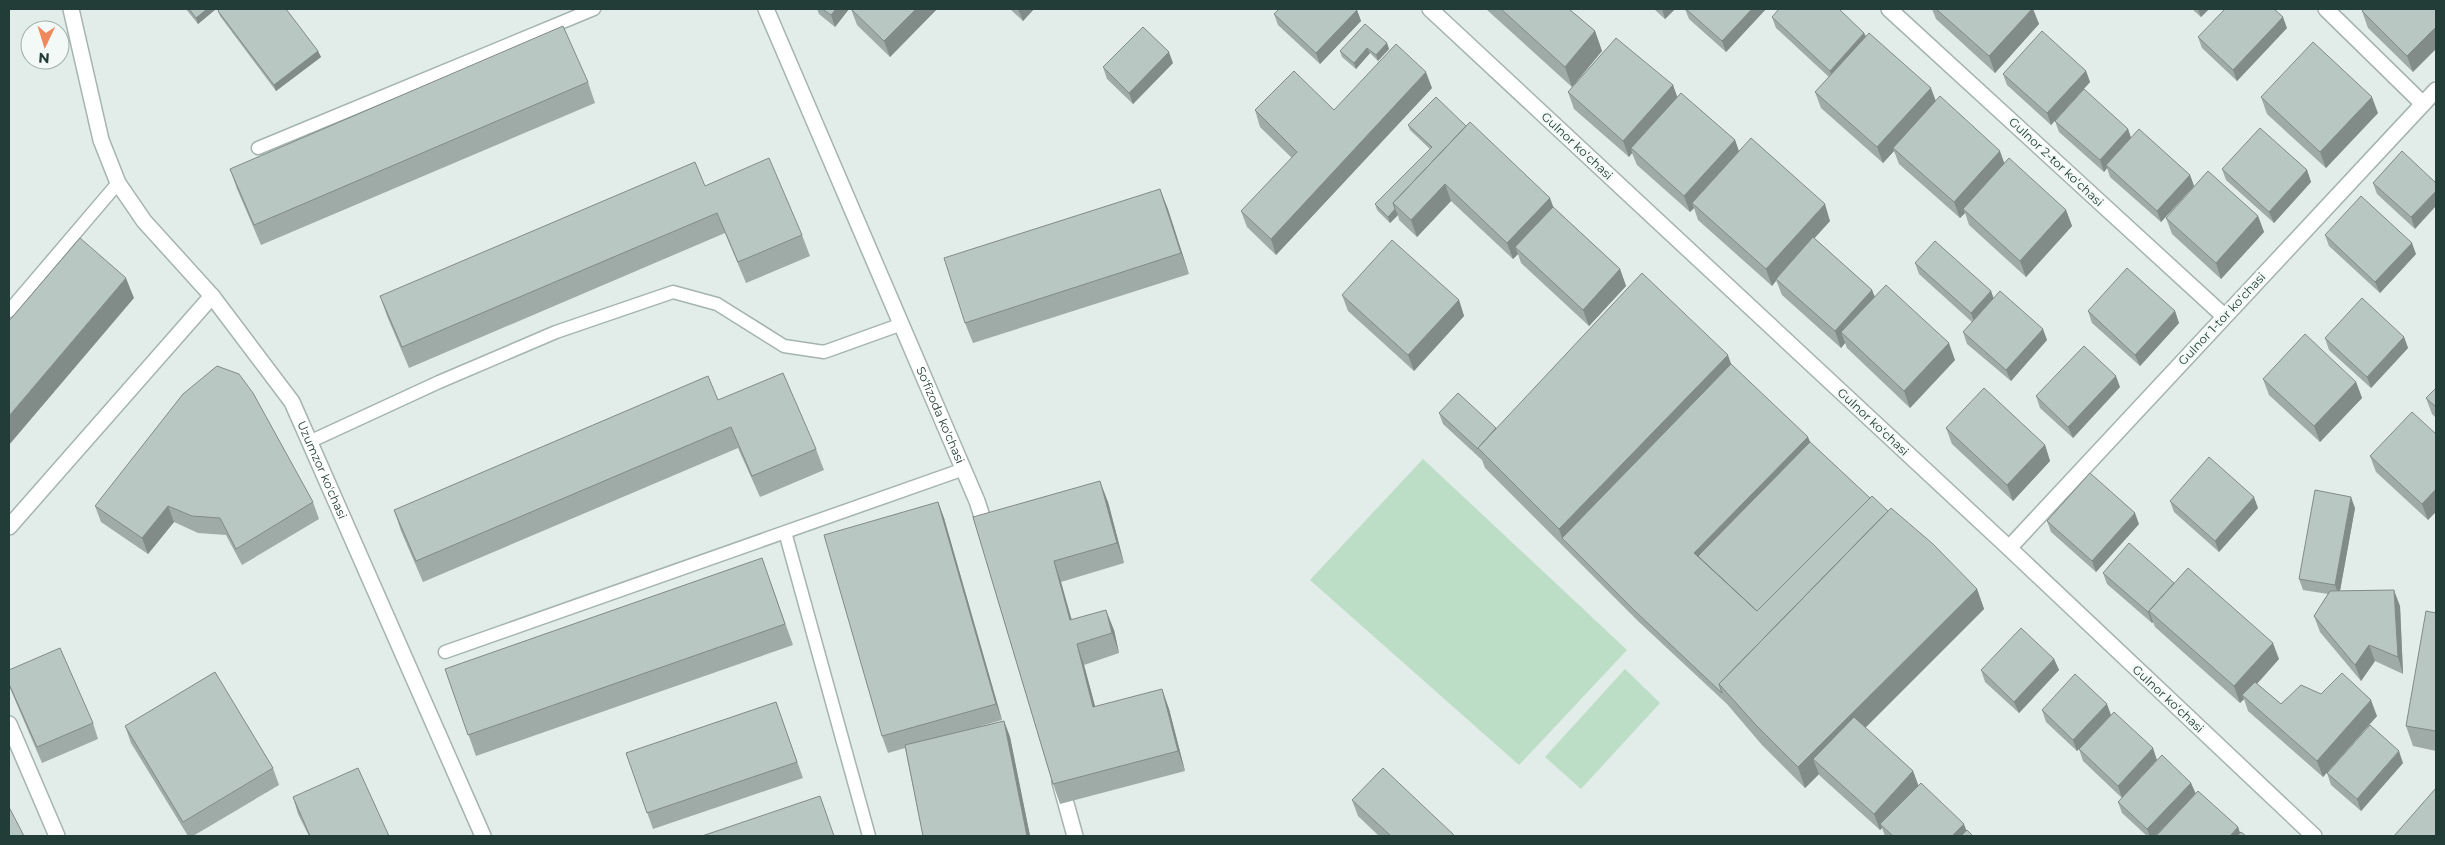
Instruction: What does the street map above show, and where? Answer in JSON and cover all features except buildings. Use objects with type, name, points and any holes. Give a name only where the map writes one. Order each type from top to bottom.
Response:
[{"type":"street","name":"Uzumzor ko'chasi","points":[[71,9],[101,140],[118,183],[144,221],[212,296],[292,402],[483,836]]},
{"type":"street","name":"So'fizoda ko'chasi","points":[[766,9],[964,469],[977,501],[991,549]]},
{"type":"street","name":"Gulnor koʻchasi","points":[[1430,9],[2009,548],[2314,836]]},
{"type":"street","name":"Gulnor 2-tor koʻchasi","points":[[1889,9],[2224,316]]},
{"type":"street","points":[[2326,9],[2423,104]]},
{"type":"street","name":"Gulnor 1-tor koʻchasi","points":[[2009,548],[2436,90]]},
{"type":"street","points":[[9,527],[212,296]]},
{"type":"street","points":[[9,724],[57,836]]},
{"type":"street","points":[[1056,769],[1075,836]]},
{"type":"lane","points":[[258,148],[594,9]]},
{"type":"lane","points":[[9,311],[118,183]]},
{"type":"lane","points":[[309,442],[439,382],[556,332],[673,292],[717,304],[784,346],[824,352],[902,324]]},
{"type":"lane","points":[[445,652],[964,469]]},
{"type":"lane","points":[[785,532],[869,836]]},
{"type":"green space","points":[[1423,459],[1627,650],[1519,765],[1310,580]]},
{"type":"green space","points":[[1625,669],[1660,703],[1581,789],[1545,757]]}]
